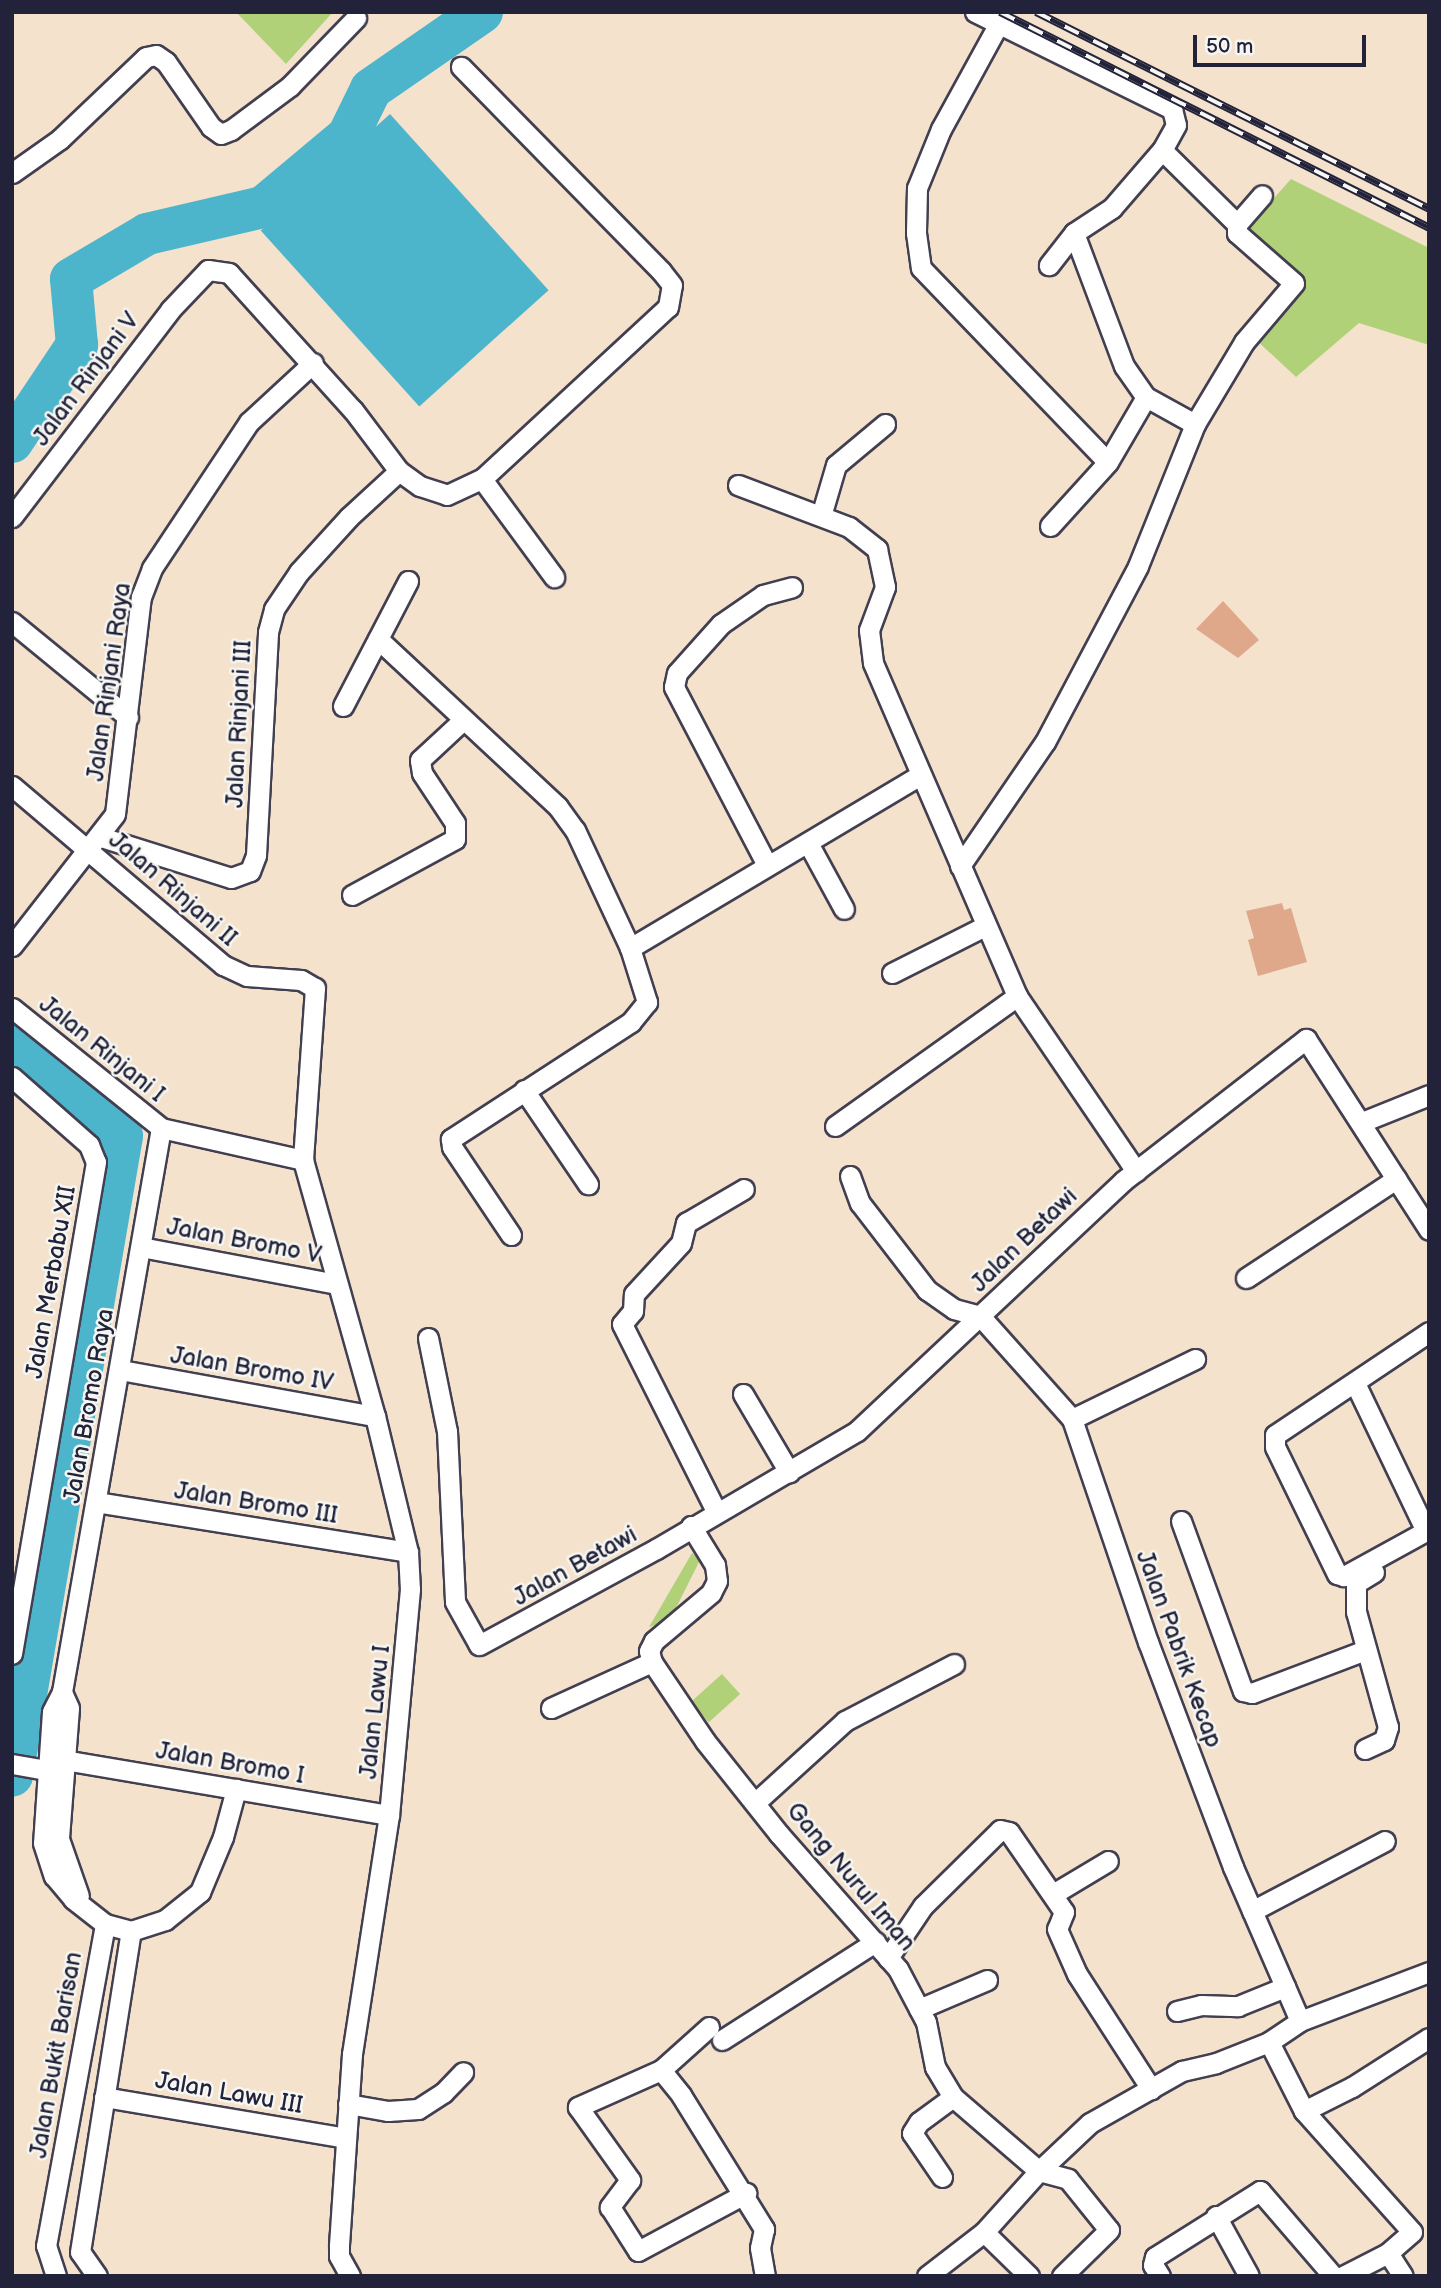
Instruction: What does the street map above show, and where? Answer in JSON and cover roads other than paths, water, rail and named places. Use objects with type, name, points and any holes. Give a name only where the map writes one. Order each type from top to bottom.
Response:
[{"type":"street","points":[[975,12],[1172,109],[1176,125],[1162,150],[1112,208],[1074,233],[1049,265]]},
{"type":"street","points":[[12,173],[60,139],[146,57],[156,55],[166,62],[211,127],[221,134],[231,130],[289,86],[356,18]]},
{"type":"street","points":[[998,24],[941,129],[917,188],[921,268],[1108,462]]},
{"type":"street","points":[[313,363],[399,471],[419,486],[447,495],[482,479],[673,299],[671,285],[661,271],[461,67]]},
{"type":"street","points":[[1162,150],[1237,224]]},
{"type":"street","points":[[960,866],[1058,718],[1138,566],[1195,424],[1244,342],[1294,283],[1237,233],[1237,224],[1262,195]]},
{"type":"street","points":[[1074,233],[1116,350],[1146,397],[1195,424]]},
{"type":"street","name":"Jalan Rinjani V","points":[[12,517],[202,274],[214,270],[229,273],[313,363]]},
{"type":"street","name":"Jalan Rinjani Raya","points":[[12,946],[96,844],[115,814],[141,597],[152,568],[249,422],[313,363]]},
{"type":"street","points":[[1050,526],[1108,462],[1146,397]]},
{"type":"street","points":[[821,516],[836,465],[885,424]]},
{"type":"street","name":"Jalan Rinjani III","points":[[96,844],[231,878],[250,871],[256,855],[268,632],[274,609],[299,572],[349,517],[399,471]]},
{"type":"street","points":[[482,479],[554,577]]},
{"type":"street","points":[[738,485],[862,534],[883,561],[885,587],[868,643],[920,775],[1017,996],[1136,1171]]},
{"type":"street","points":[[343,706],[408,581]]},
{"type":"street","points":[[767,865],[674,687],[677,673],[720,624],[763,595],[792,587]]},
{"type":"street","points":[[12,622],[128,717]]},
{"type":"street","points":[[378,639],[558,807],[575,830],[630,948],[647,1002],[640,1016],[451,1139],[452,1147],[511,1235]]},
{"type":"street","points":[[352,895],[455,839],[455,824],[422,774],[421,760],[463,720]]},
{"type":"street","points":[[630,948],[920,775]]},
{"type":"street","name":"Jalan Rinjani II","points":[[12,786],[96,844],[223,965],[247,976],[301,980],[314,988],[303,1160]]},
{"type":"street","points":[[808,843],[844,909]]},
{"type":"street","points":[[892,973],[985,926]]},
{"type":"street","points":[[835,1126],[1017,996]]},
{"type":"street","name":"Jalan Rinjani I","points":[[12,1008],[161,1128]]},
{"type":"street","name":"Jalan Betawi","points":[[428,1338],[447,1431],[455,1602],[480,1644],[858,1431],[1065,1232],[1136,1171],[1306,1039],[1362,1122],[1429,1230]]},
{"type":"street","name":"Jalan Merbabu XII","points":[[12,1077],[89,1145],[96,1162],[12,1654]]},
{"type":"street","points":[[524,1090],[588,1184]]},
{"type":"street","points":[[1362,1122],[1429,1096]]},
{"type":"street","points":[[161,1128],[303,1160]]},
{"type":"street","name":"Jalan Bromo Raya","points":[[131,1931],[104,1924],[86,1911],[54,1876],[46,1853],[40,1769],[52,1712],[62,1692],[121,1370],[161,1128]]},
{"type":"street","name":"Jalan Lawu I","points":[[303,1160],[375,1416],[408,1552],[408,1632],[389,1815],[348,2104],[339,2256],[350,2276]]},
{"type":"street","points":[[850,1176],[860,1203],[927,1290],[954,1308],[980,1316]]},
{"type":"street","points":[[1246,1278],[1396,1179]]},
{"type":"street","points":[[716,1511],[622,1324],[633,1311],[634,1294],[681,1244],[686,1223],[744,1189]]},
{"type":"street","name":"Jalan Bromo V","points":[[141,1247],[337,1284]]},
{"type":"street","name":"Jalan Pabrik Kecap","points":[[980,1316],[1072,1419],[1148,1642],[1252,1911],[1300,2021]]},
{"type":"street","points":[[1354,1382],[1426,1527],[1425,1535],[1349,1574],[1337,1574],[1275,1447],[1279,1429],[1429,1332]]},
{"type":"street","points":[[1072,1419],[1195,1359]]},
{"type":"street","name":"Jalan Bromo IV","points":[[121,1370],[375,1416]]},
{"type":"street","points":[[743,1394],[789,1472]]},
{"type":"street","name":"Jalan Bromo III","points":[[96,1502],[408,1552]]},
{"type":"street","points":[[1181,1521],[1243,1691],[1252,1692],[1365,1650]]},
{"type":"street","points":[[551,1708],[652,1662],[649,1651],[654,1642],[711,1593],[717,1581],[715,1566],[691,1527]]},
{"type":"street","points":[[1365,1749],[1384,1740],[1388,1727],[1356,1612],[1356,1583],[1429,1546]]},
{"type":"street","name":"Gang Nurul Iman","points":[[652,1662],[705,1741],[757,1801],[779,1834],[888,1958],[919,2008],[934,2067],[953,2097],[1040,2171],[1068,2179],[1109,2230],[1062,2276]]},
{"type":"street","points":[[757,1801],[845,1721],[954,1664]]},
{"type":"street","name":"Jalan Bromo Raya","points":[[62,1692],[69,1708],[59,1839],[86,1911]]},
{"type":"street","name":"Jalan Bromo I","points":[[64,1759],[389,1815]]},
{"type":"street","points":[[12,1764],[40,1769]]},
{"type":"street","points":[[51,2274],[80,2252],[131,1931],[165,1920],[200,1892],[223,1838],[236,1789]]},
{"type":"street","points":[[888,1958],[923,1906],[1000,1830],[1009,1832],[1064,1912],[1057,1929],[1077,1974],[1151,2089]]},
{"type":"street","points":[[1252,1911],[1385,1841]]},
{"type":"street","points":[[1053,1894],[1108,1861]]},
{"type":"street","name":"Jalan Bukit Barisan","points":[[51,2274],[46,2246],[104,1924]]},
{"type":"street","points":[[746,2193],[638,2251],[610,2207],[630,2180],[579,2107],[661,2070],[716,2034],[875,1942]]},
{"type":"street","points":[[927,2276],[984,2232],[1040,2171],[1090,2123],[1182,2071],[1269,2042],[1300,2021],[1429,1972]]},
{"type":"street","points":[[919,2008],[987,1980]]},
{"type":"street","points":[[1177,2011],[1201,2005],[1238,2007],[1285,1987]]},
{"type":"street","points":[[1304,2111],[1352,2087],[1429,2038]]},
{"type":"street","points":[[1269,2042],[1304,2111],[1410,2227],[1410,2237],[1388,2253],[1343,2276]]},
{"type":"street","points":[[661,2070],[746,2193],[764,2228],[760,2248],[765,2276]]},
{"type":"street","points":[[348,2104],[395,2112],[418,2109],[443,2093],[463,2072]]},
{"type":"street","name":"Jalan Lawu III","points":[[104,2097],[346,2138]]},
{"type":"street","points":[[942,2177],[912,2133],[919,2122],[953,2097]]},
{"type":"street","points":[[1160,2276],[1153,2265],[1155,2257],[1255,2191],[1265,2193],[1333,2276]]},
{"type":"street","points":[[1216,2216],[1249,2276]]},
{"type":"street","points":[[984,2232],[1029,2276]]},
{"type":"street","points":[[80,2252],[97,2276]]},
{"type":"street","points":[[1388,2253],[1403,2276]]},
{"type":"water","points":[[390,114],[549,290],[419,407],[261,230]]},
{"type":"waterway","points":[[12,442],[77,345],[71,279],[147,234],[263,207],[348,136],[371,89],[482,12]]},
{"type":"waterway","points":[[12,1046],[122,1136],[12,1776]]},
{"type":"railway","points":[[1000,12],[1429,228]]},
{"type":"railway","points":[[1036,12],[1429,209]]}]
